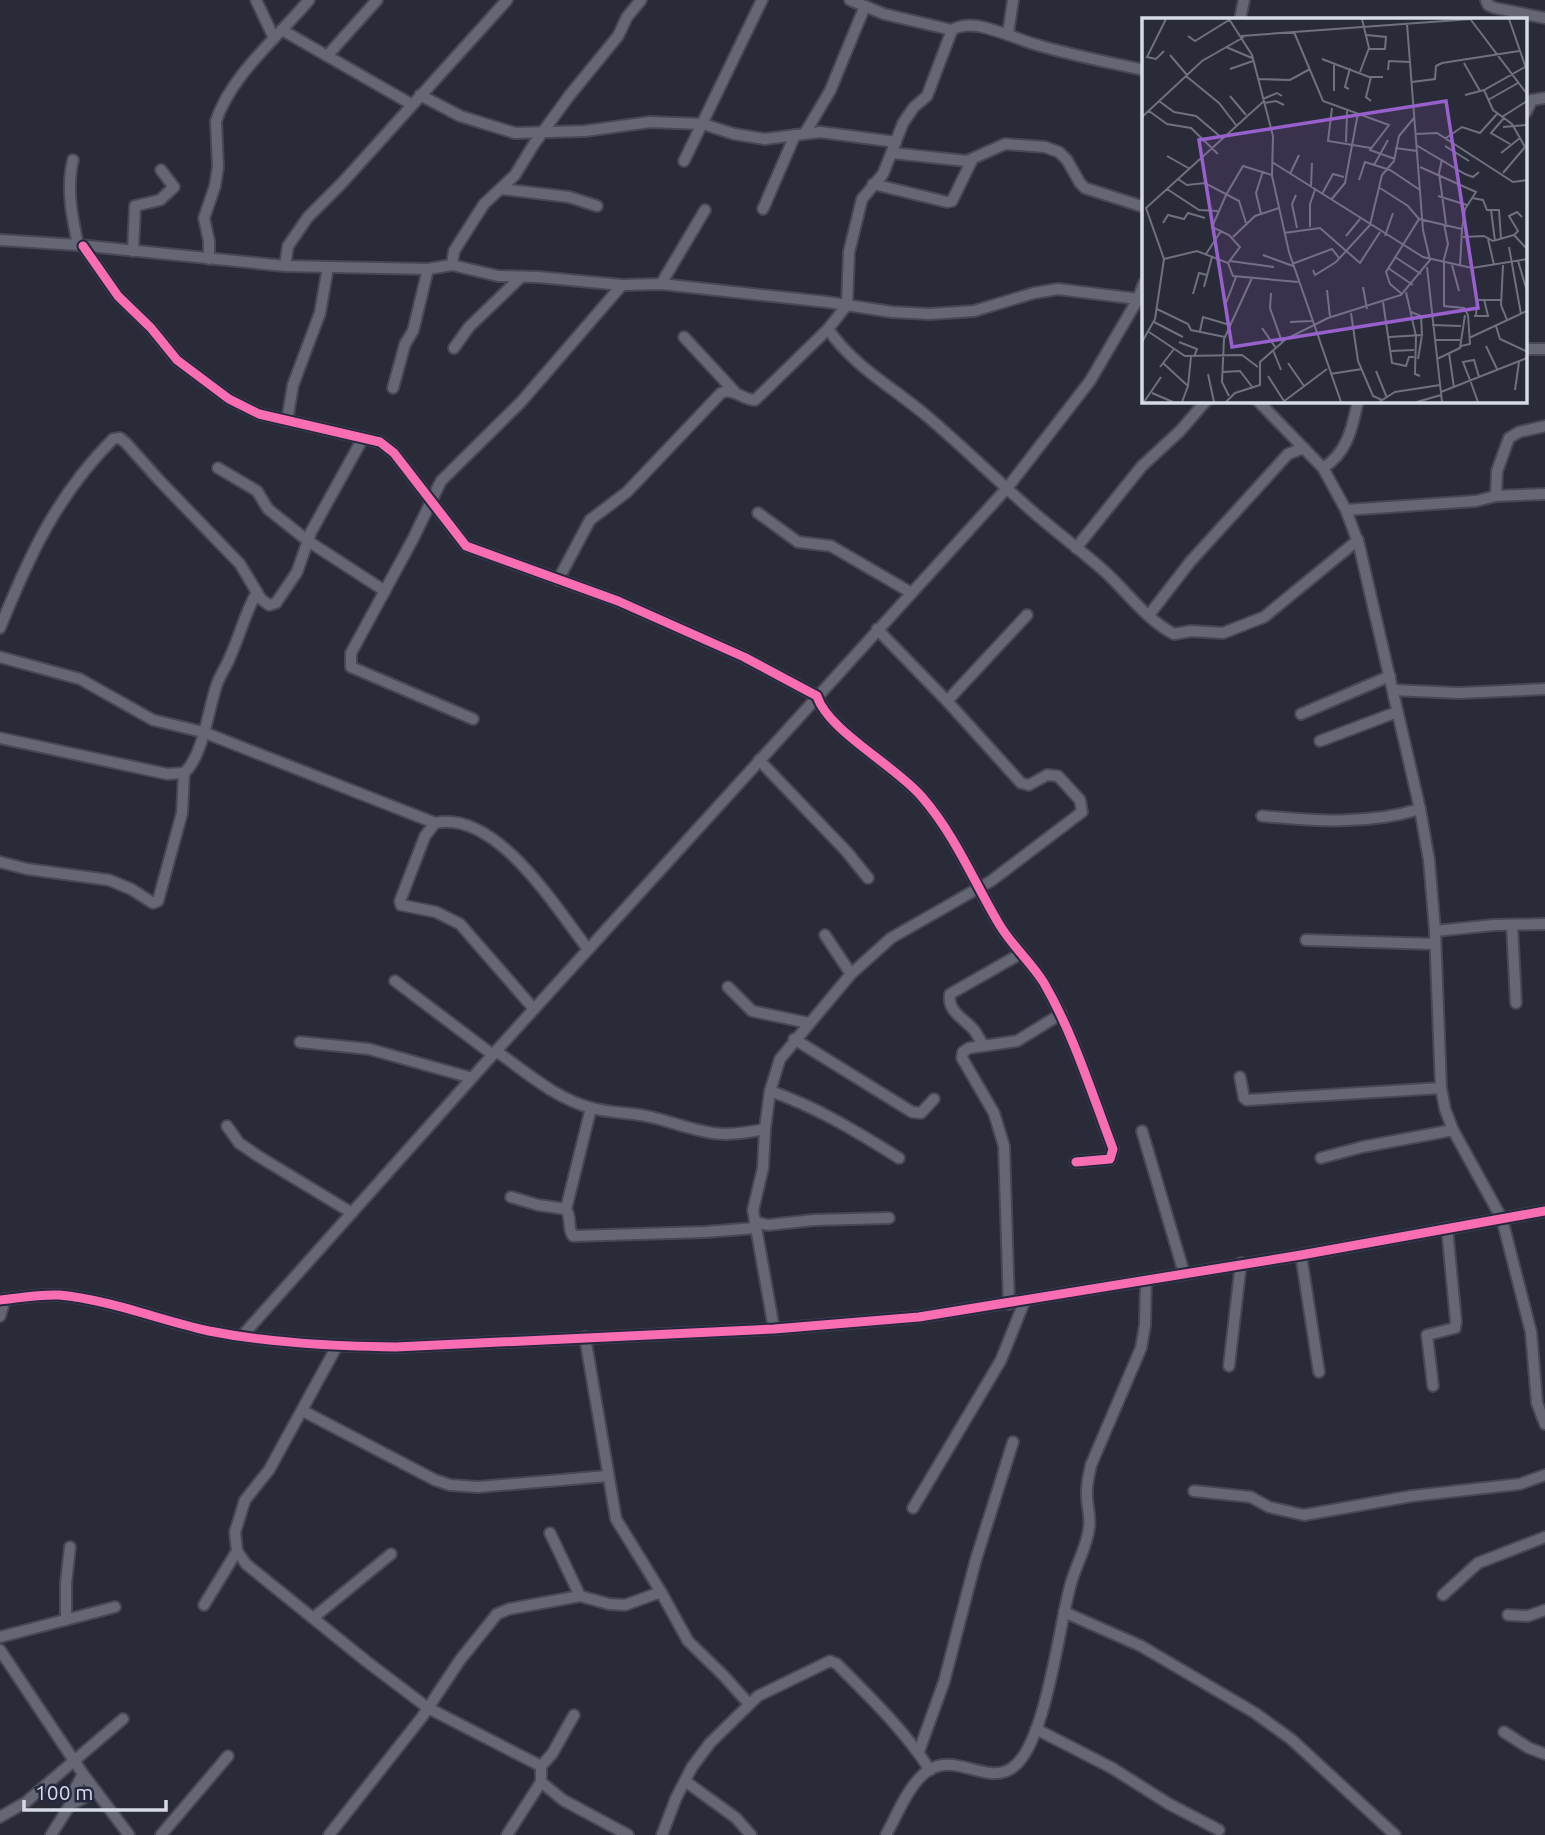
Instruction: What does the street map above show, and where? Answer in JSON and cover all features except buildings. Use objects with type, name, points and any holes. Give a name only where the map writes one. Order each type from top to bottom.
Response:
[{"type":"street","points":[[256,0],[278,34],[327,56],[411,104]]},
{"type":"street","points":[[209,259],[209,241],[204,218],[215,186],[218,167],[216,121],[223,102],[309,0]]},
{"type":"street","points":[[327,56],[377,0]]},
{"type":"street","points":[[285,266],[288,246],[308,217],[507,0]]},
{"type":"street","points":[[452,265],[454,251],[484,204],[515,175],[569,96],[618,36],[627,17],[640,0]]},
{"type":"street","points":[[684,161],[762,0]]},
{"type":"street","points":[[850,0],[897,18],[952,30],[960,26],[976,26],[1069,54],[1142,70]]},
{"type":"street","points":[[1009,34],[1013,0]]},
{"type":"street","points":[[1240,18],[1244,0]]},
{"type":"street","points":[[1486,0],[1488,5],[1495,8],[1545,19]]},
{"type":"street","points":[[763,209],[800,134],[830,91],[865,6]]},
{"type":"street","points":[[684,337],[735,391],[755,400],[828,329],[847,305],[849,253],[862,198],[883,174],[903,122],[927,96],[952,30]]},
{"type":"street","points":[[420,95],[460,116],[514,133],[584,131],[650,122],[703,124],[734,134],[765,139],[820,132],[972,160],[1005,144],[1045,147],[1059,152],[1085,188],[1142,206]]},
{"type":"street","points":[[1528,108],[1532,100],[1545,99]]},
{"type":"street","points":[[73,160],[68,180],[71,209],[81,245],[118,296],[151,328],[177,360],[203,382],[259,414],[380,442],[394,453],[466,546],[618,601],[744,657],[817,696],[820,706],[831,720],[923,797],[980,887],[998,922],[1034,969],[1061,1014],[1113,1149],[1110,1159],[1076,1162]]},
{"type":"street","points":[[873,184],[947,202],[953,201],[972,160]]},
{"type":"street","points":[[133,251],[135,206],[160,200],[174,187],[161,170]]},
{"type":"street","points":[[501,189],[569,197],[597,206]]},
{"type":"street","points":[[660,284],[705,210]]},
{"type":"street","points":[[0,240],[81,245],[285,266],[428,269],[452,265],[498,276],[622,285],[660,284],[892,312],[941,315],[974,311],[1052,289],[1141,301],[1090,382],[1008,487],[910,592],[242,1336]]},
{"type":"street","points":[[286,421],[293,385],[320,313],[328,267]]},
{"type":"street","points":[[393,388],[405,344],[413,331],[428,269]]},
{"type":"street","points":[[454,348],[469,327],[521,277]]},
{"type":"street","points":[[473,719],[351,667],[351,653],[441,481],[521,402],[622,285]]},
{"type":"street","points":[[828,329],[854,359],[926,415],[1031,510],[1103,570],[1159,625],[1174,634],[1191,631],[1223,633],[1240,625],[1251,624],[1283,602],[1358,540]]},
{"type":"street","points":[[558,580],[590,520],[627,492],[721,393],[725,390],[735,391]]},
{"type":"street","points":[[1076,548],[1142,466],[1180,431],[1205,402]]},
{"type":"street","points":[[1259,402],[1324,468],[1358,540],[1420,808],[1429,860],[1435,931],[1441,1088],[1445,1109],[1453,1130],[1502,1219],[1531,1332],[1537,1404],[1545,1424]]},
{"type":"street","points":[[1324,468],[1335,460],[1348,439],[1358,402]]},
{"type":"street","points":[[1496,496],[1497,471],[1509,438],[1519,432],[1545,426]]},
{"type":"street","points":[[1288,454],[1292,435]]},
{"type":"street","points":[[0,628],[31,555],[55,510],[89,464],[116,438],[126,443],[240,564],[266,604],[276,603],[298,572],[307,541],[363,438]]},
{"type":"street","points":[[1149,615],[1190,562],[1288,454],[1304,448]]},
{"type":"street","points":[[218,468],[257,491],[268,509],[307,541],[385,592]]},
{"type":"street","points":[[418,485],[441,481]]},
{"type":"street","points":[[1346,510],[1545,494]]},
{"type":"street","points":[[758,513],[798,542],[831,546],[910,592]]},
{"type":"street","points":[[0,862],[27,869],[109,880],[120,883],[156,903],[162,894],[182,813],[184,773],[192,762],[216,686],[257,592]]},
{"type":"street","points":[[947,701],[1027,615]]},
{"type":"street","points":[[774,1329],[755,1228],[754,1200],[763,1167],[770,1091],[780,1059],[851,974],[891,938],[991,881],[1082,812],[1080,800],[1058,776],[1047,775],[1029,785],[1021,783],[877,629]]},
{"type":"street","points":[[0,657],[80,679],[153,720],[203,732],[435,823],[460,823],[479,829],[493,837],[527,872],[588,949]]},
{"type":"street","points":[[1301,714],[1390,676]]},
{"type":"street","points":[[1393,690],[1459,693],[1545,689]]},
{"type":"street","points":[[1320,741],[1397,712]]},
{"type":"street","points":[[0,738],[167,774],[184,773]]},
{"type":"street","points":[[759,760],[847,852],[868,878]]},
{"type":"street","points":[[1262,816],[1320,821],[1353,820],[1386,817],[1420,808]]},
{"type":"street","points":[[435,823],[425,836],[400,901],[401,905],[436,912],[460,924],[534,1009]]},
{"type":"street","points":[[1435,931],[1545,924]]},
{"type":"street","points":[[1512,925],[1516,1003]]},
{"type":"street","points":[[825,935],[851,974]]},
{"type":"street","points":[[1306,940],[1435,944]]},
{"type":"street","points":[[983,1045],[972,1028],[953,1011],[950,994],[1020,954]]},
{"type":"street","points":[[395,981],[495,1053],[555,1092],[590,1108],[655,1118],[701,1133],[735,1136],[765,1129]]},
{"type":"street","points":[[728,987],[752,1011],[808,1023]]},
{"type":"street","points":[[1009,1304],[1004,1146],[994,1113],[962,1058],[963,1052],[983,1045],[1017,1041],[1061,1014]]},
{"type":"street","points":[[794,1040],[912,1112],[920,1113],[934,1099]]},
{"type":"street","points":[[300,1042],[369,1049],[472,1078]]},
{"type":"street","points":[[1240,1077],[1244,1098],[1247,1100],[1441,1088]]},
{"type":"street","points":[[770,1091],[801,1101],[833,1117],[899,1158]]},
{"type":"street","points":[[590,1108],[566,1209],[570,1217],[570,1233],[577,1236],[740,1231],[814,1220],[889,1218]]},
{"type":"street","points":[[227,1126],[239,1143],[352,1213]]},
{"type":"street","points":[[1321,1158],[1362,1147],[1453,1130]]},
{"type":"street","points":[[1142,1131],[1184,1273]]},
{"type":"street","points":[[511,1197],[566,1209]]},
{"type":"street","points":[[0,1315],[3,1299],[55,1295],[113,1304],[177,1324],[242,1336],[337,1346],[396,1347],[774,1329],[919,1317],[1009,1304],[1545,1211]]},
{"type":"street","points":[[1433,1386],[1427,1335],[1455,1328],[1456,1322],[1447,1228]]},
{"type":"street","points":[[1301,1255],[1320,1372]]},
{"type":"street","points":[[1229,1366],[1241,1264]]},
{"type":"street","points":[[886,1835],[918,1781],[930,1770],[955,1764],[992,1773],[1011,1769],[1020,1762],[1029,1748],[1042,1715],[1064,1612],[1089,1529],[1087,1482],[1091,1465],[1141,1348],[1145,1325],[1146,1280]]},
{"type":"street","points":[[913,1508],[1001,1360],[1025,1300]]},
{"type":"street","points":[[585,1338],[616,1519],[688,1641],[749,1704]]},
{"type":"street","points":[[337,1346],[269,1470],[245,1500],[234,1532],[237,1551],[246,1564],[428,1708],[541,1766]]},
{"type":"street","points":[[303,1411],[435,1480],[450,1485],[478,1487],[607,1476]]},
{"type":"street","points":[[919,1751],[944,1682],[976,1559],[1013,1442]]},
{"type":"street","points":[[1194,1491],[1251,1497],[1269,1507],[1304,1516],[1412,1496],[1520,1484],[1545,1475]]},
{"type":"street","points":[[550,1534],[580,1596]]},
{"type":"street","points":[[1443,1595],[1478,1563],[1545,1537]]},
{"type":"street","points":[[66,1620],[70,1547]]},
{"type":"street","points":[[204,1605],[237,1551]]},
{"type":"street","points":[[313,1618],[391,1554]]},
{"type":"street","points":[[329,1835],[497,1614],[509,1609],[580,1596],[608,1604],[625,1605],[661,1592]]},
{"type":"street","points":[[0,1637],[114,1607]]},
{"type":"street","points":[[1508,1615],[1528,1616],[1545,1610]]},
{"type":"street","points":[[1064,1612],[1141,1646],[1255,1713],[1291,1739],[1395,1835]]},
{"type":"street","points":[[0,1650],[95,1792],[129,1835]]},
{"type":"street","points":[[662,1835],[685,1780],[710,1743],[749,1704],[766,1692],[833,1661],[919,1751],[930,1770]]},
{"type":"street","points":[[0,1675],[11,1668]]},
{"type":"street","points":[[507,1835],[541,1782],[541,1766],[552,1754],[574,1715]]},
{"type":"street","points":[[0,1817],[26,1802],[123,1719]]},
{"type":"street","points":[[1036,1729],[1219,1830]]},
{"type":"street","points":[[1504,1732],[1528,1748],[1545,1754]]},
{"type":"street","points":[[161,1835],[228,1756]]},
{"type":"street","points":[[51,1835],[70,1805],[71,1796],[83,1774]]},
{"type":"street","points":[[685,1780],[736,1818],[751,1835]]},
{"type":"street","points":[[541,1782],[563,1800],[628,1835]]},
{"type":"street","points":[[70,1805],[95,1792]]},
{"type":"street","points":[[1373,1835],[1381,1823]]},
{"type":"cycle path","points":[[83,246],[118,296],[151,328],[177,360],[229,399],[259,414],[380,442],[394,453],[466,546],[618,601],[744,657],[817,696],[834,722],[910,785],[934,812],[1004,932],[1044,983],[1073,1044],[1113,1149],[1110,1159],[1076,1162]]},
{"type":"cycle path","points":[[0,1300],[59,1295],[116,1306],[209,1331],[278,1341],[349,1346],[396,1347],[774,1329],[919,1317],[1301,1255],[1545,1211]]}]
